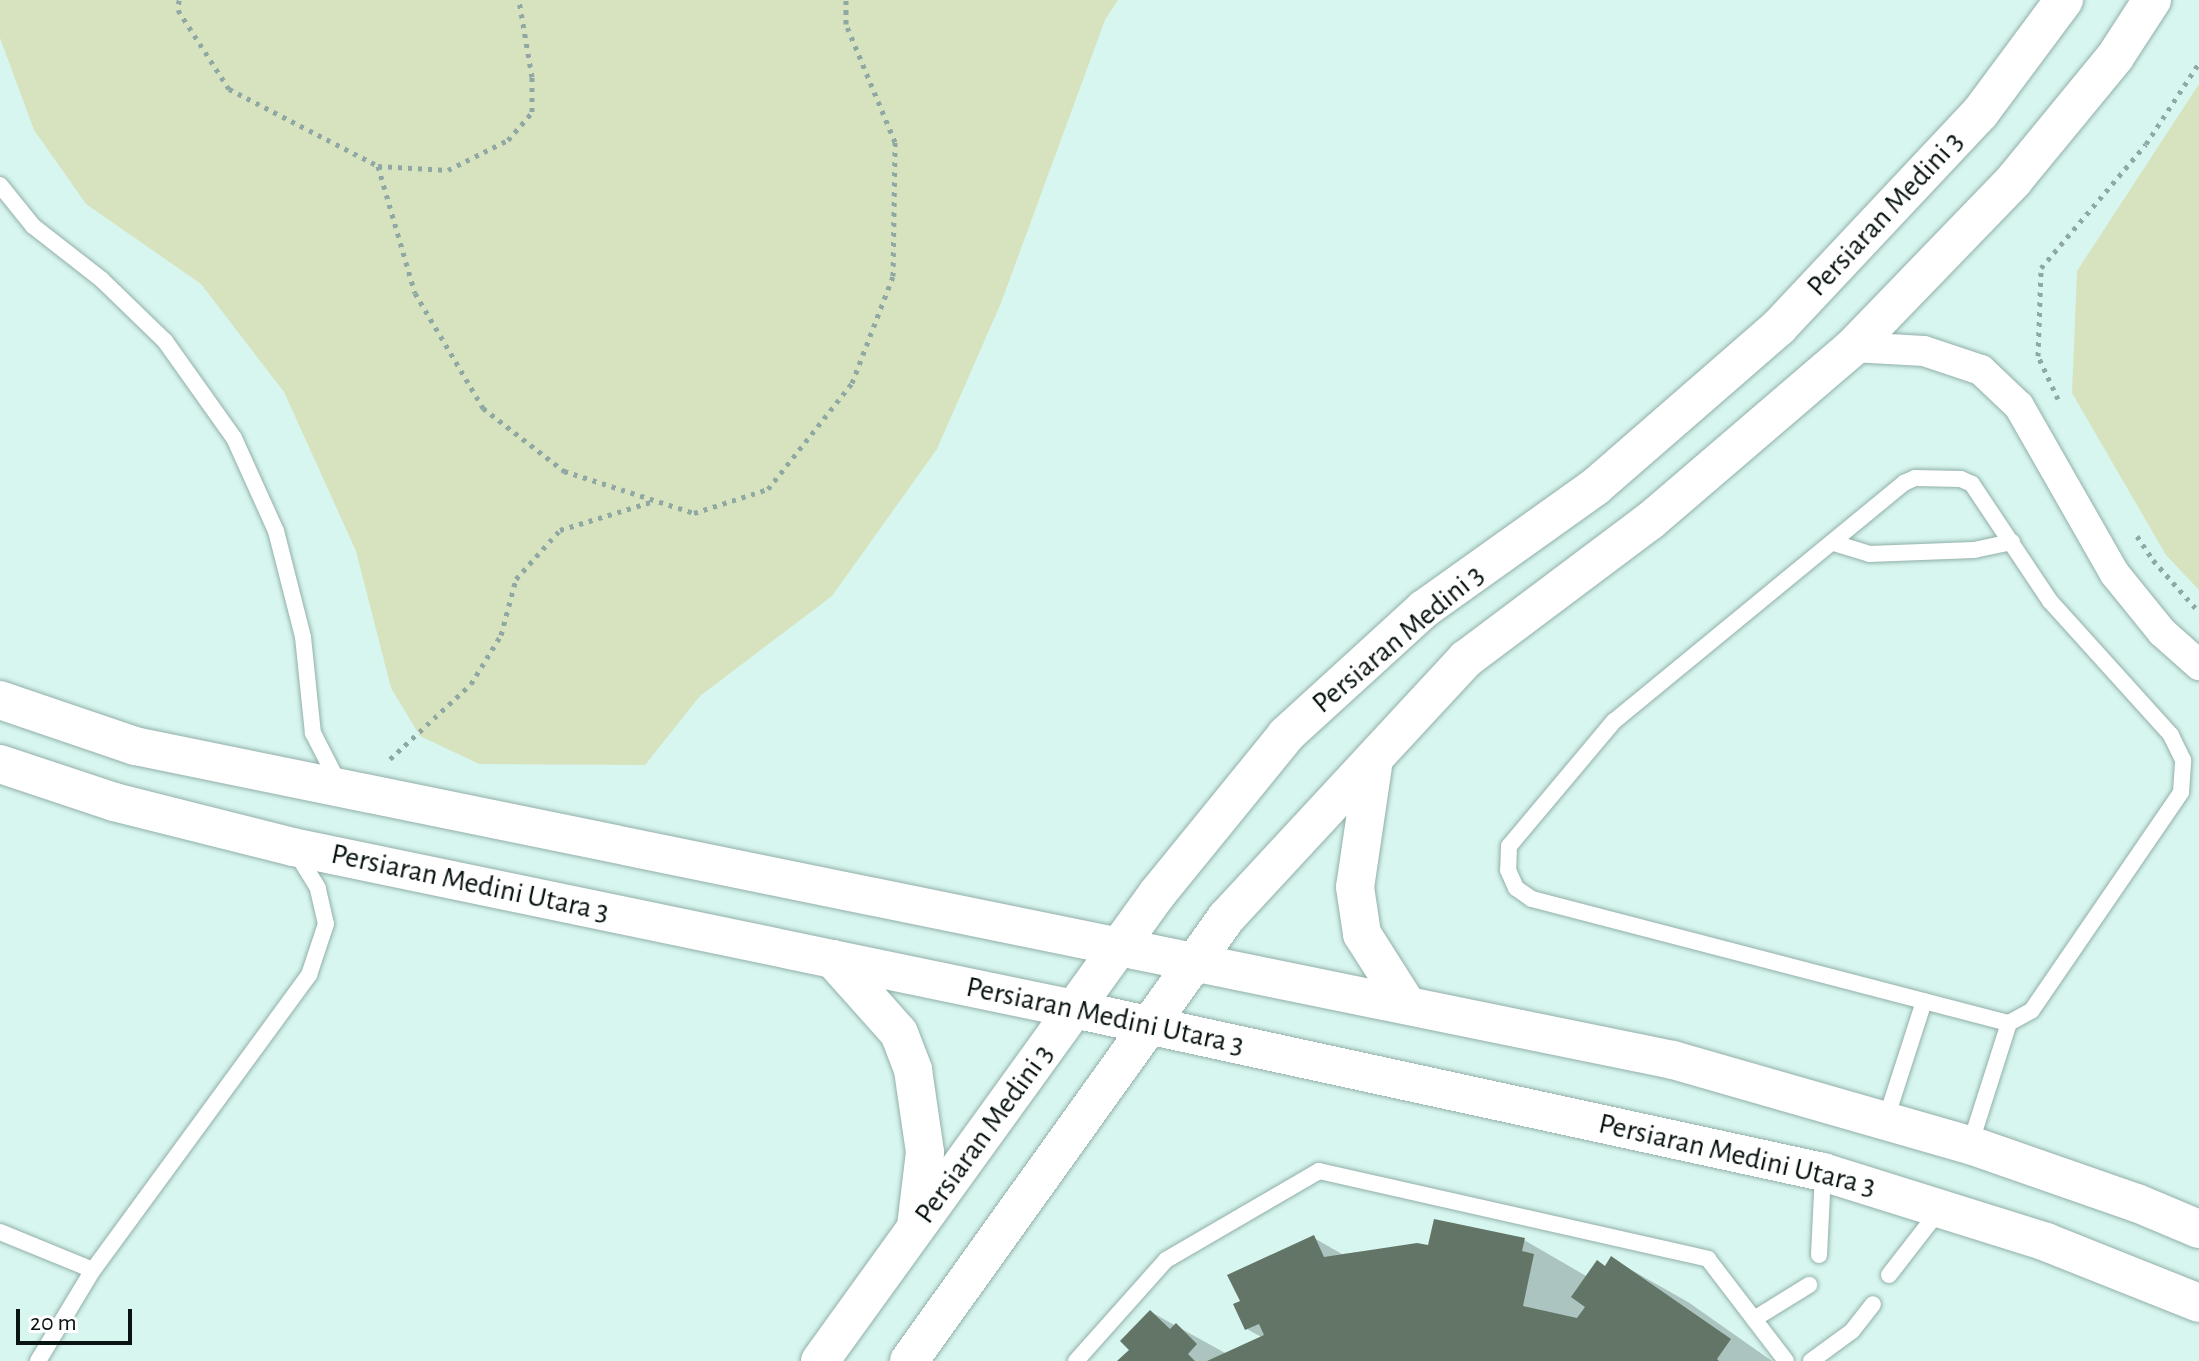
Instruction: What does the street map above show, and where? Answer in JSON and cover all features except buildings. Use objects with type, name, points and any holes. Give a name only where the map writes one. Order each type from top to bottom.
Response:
[{"type":"street","name":"Persiaran Medini 3","points":[[820,1361],[1118,948],[1286,735],[1424,609],[1595,487],[1779,327],[1980,113],[2064,0]]},
{"type":"street","name":"Persiaran Medini 3","points":[[909,1361],[1226,918],[1466,659],[1650,521],[1853,347],[2014,180],[2115,57],[2152,0]]},
{"type":"street","points":[[1853,347],[1924,351],[1981,370],[2019,406],[2115,574],[2162,632],[2199,665]]},
{"type":"street","points":[[0,700],[135,746],[1673,1060],[1970,1145],[2137,1203],[2199,1229]]},
{"type":"street","points":[[1374,759],[1355,887],[1362,934],[1407,1005]]},
{"type":"street","name":"Persiaran Medini Utara 3","points":[[0,764],[114,802],[293,847],[1150,1025],[1823,1172],[1942,1206],[2046,1242],[2199,1303]]},
{"type":"street","points":[[833,959],[899,1033],[913,1070],[925,1152],[915,1229]]},
{"type":"lane","points":[[0,185],[33,226],[102,280],[165,341],[234,438],[276,531],[303,637],[313,733],[349,790]]},
{"type":"lane","points":[[1970,1145],[2009,1023],[2032,1010],[2181,792],[2183,760],[2171,735],[2050,601],[1972,484],[1961,479],[1915,478],[1904,483],[1614,721],[1509,846],[1508,870],[1516,888],[1532,899],[2009,1023]]},
{"type":"lane","points":[[1834,543],[1869,554],[1974,550],[2012,542]]},
{"type":"lane","points":[[38,1361],[93,1270],[309,975],[326,924],[318,888],[293,847]]},
{"type":"lane","points":[[1886,1119],[1924,1001]]},
{"type":"lane","points":[[1076,1361],[1166,1260],[1319,1171],[1708,1259],[1786,1361]]},
{"type":"lane","points":[[1819,1255],[1823,1172]]},
{"type":"lane","points":[[1889,1275],[1942,1206]]},
{"type":"lane","points":[[0,1232],[93,1270]]},
{"type":"lane","points":[[1754,1319],[1809,1285]]},
{"type":"lane","points":[[1811,1361],[1852,1331],[1873,1304]]},
{"type":"path","points":[[179,0],[178,10],[229,89],[378,166],[448,170],[508,140],[532,112],[532,77],[519,0]]},
{"type":"path","points":[[378,166],[415,293],[483,408],[564,471],[694,513],[768,489],[852,383],[893,276],[895,142],[846,24],[846,0]]},
{"type":"path","points":[[2063,410],[2038,356],[2041,268],[2146,144],[2199,63]]},
{"type":"path","points":[[349,790],[471,684],[501,635],[516,579],[560,530],[654,501]]},
{"type":"path","points":[[2129,524],[2153,560],[2199,612]]},
{"type":"green space","points":[[0,0],[1118,0],[1105,20],[1001,303],[937,449],[832,596],[700,696],[645,765],[479,764],[420,736],[391,688],[356,551],[284,392],[201,284],[86,204],[34,130],[0,38]]},
{"type":"green space","points":[[2199,84],[2199,590],[2166,555],[2072,393],[2077,271]]}]
